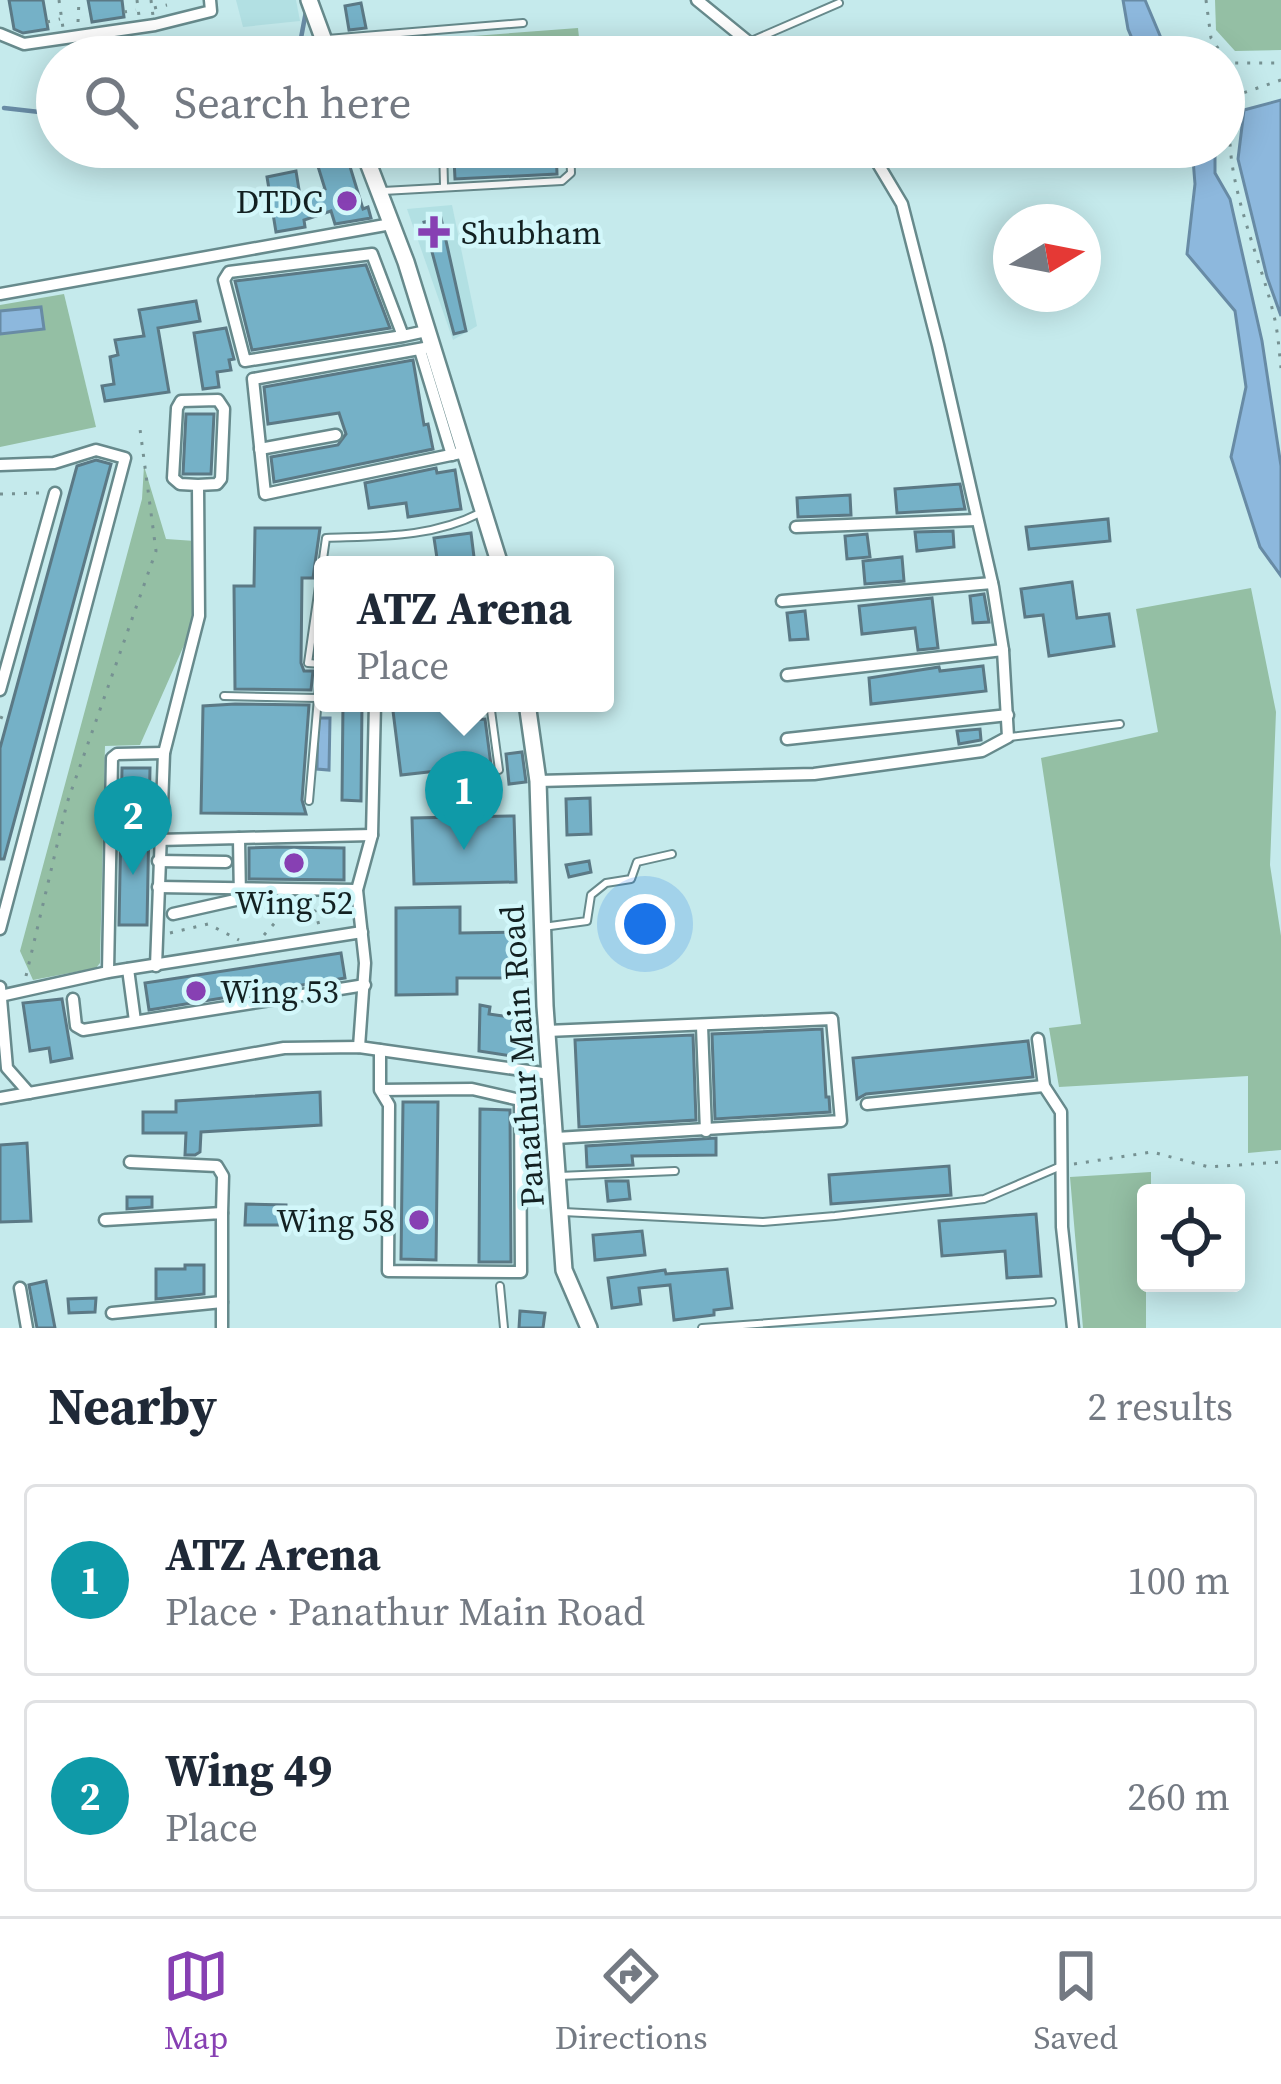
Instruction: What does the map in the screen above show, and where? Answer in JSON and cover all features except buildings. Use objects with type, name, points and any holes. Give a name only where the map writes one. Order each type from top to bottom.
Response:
[{"type":"street","points":[[78,36],[212,11],[210,0]]},
{"type":"street","points":[[698,0],[742,36]]},
{"type":"street","points":[[310,3],[322,36]]},
{"type":"street","points":[[0,34],[24,44],[36,42]]},
{"type":"street","points":[[369,168],[391,224],[458,453],[497,556]]},
{"type":"street","points":[[538,781],[814,774],[982,751],[1008,737],[1003,650],[992,583],[912,236],[902,204],[881,168]]},
{"type":"street","points":[[0,294],[391,224]]},
{"type":"street","points":[[403,336],[372,254],[229,272],[224,280],[245,361],[403,336],[426,342]]},
{"type":"street","points":[[426,342],[253,379],[265,494],[458,453]]},
{"type":"street","points":[[218,400],[224,409],[221,481],[198,485],[180,484],[173,478],[177,408],[182,401],[218,400]]},
{"type":"street","points":[[260,448],[336,435]]},
{"type":"street","points":[[0,465],[54,463],[96,450],[124,458],[0,929]]},
{"type":"street","points":[[157,966],[164,753],[199,616],[198,485]]},
{"type":"street","points":[[0,690],[3,665],[55,493]]},
{"type":"street","points":[[796,527],[976,520]]},
{"type":"street","points":[[782,601],[992,583]]},
{"type":"street","points":[[787,675],[1003,650]]},
{"type":"street","points":[[359,1047],[365,986],[358,890],[372,835],[375,712]]},
{"type":"street","name":"Panathur Main Road","points":[[528,712],[538,781],[547,1031],[565,1270],[589,1328]]},
{"type":"street","points":[[787,739],[1008,715]]},
{"type":"street","points":[[108,972],[112,758],[164,753]]},
{"type":"street","points":[[158,840],[372,835]]},
{"type":"street","points":[[173,914],[240,899],[239,838]]},
{"type":"street","points":[[158,861],[226,862]]},
{"type":"street","points":[[158,887],[302,898],[358,890]]},
{"type":"street","points":[[29,1093],[7,1068],[0,994],[362,932]]},
{"type":"street","points":[[128,969],[135,1022]]},
{"type":"street","points":[[73,999],[80,1030],[365,986]]},
{"type":"street","points":[[547,1031],[832,1019],[841,1121],[556,1138]]},
{"type":"street","points":[[702,1026],[706,1131]]},
{"type":"street","points":[[1038,1039],[1044,1086],[1061,1112],[1064,1257],[1073,1328]]},
{"type":"street","points":[[0,1098],[284,1048],[359,1047],[550,1074]]},
{"type":"street","points":[[380,1050],[380,1090],[389,1105],[388,1271],[521,1272],[520,1100],[472,1089],[380,1090]]},
{"type":"street","points":[[867,1104],[1044,1086]]},
{"type":"street","points":[[130,1162],[217,1166],[223,1176],[222,1328]]},
{"type":"street","points":[[105,1220],[222,1213]]},
{"type":"street","points":[[20,1288],[27,1328]]},
{"type":"street","points":[[112,1313],[222,1302]]},
{"type":"lane","points":[[763,36],[839,3]]},
{"type":"lane","points":[[360,36],[523,23]]},
{"type":"lane","points":[[443,168],[444,186]]},
{"type":"lane","points":[[377,191],[562,181],[571,168]]},
{"type":"lane","points":[[323,556],[326,538],[418,535],[460,524],[483,512]]},
{"type":"lane","points":[[314,614],[308,663],[314,663]]},
{"type":"lane","points":[[224,696],[314,698]]},
{"type":"lane","points":[[309,801],[315,712]]},
{"type":"lane","points":[[491,712],[499,770]]},
{"type":"lane","points":[[1008,737],[1120,724]]},
{"type":"lane","points":[[543,927],[587,921],[591,895],[606,883],[631,879],[637,862],[672,854]]},
{"type":"lane","points":[[562,1212],[740,1222],[835,1216],[984,1199],[1060,1166]]},
{"type":"lane","points":[[560,1176],[675,1171]]},
{"type":"lane","points":[[500,1286],[504,1328]]},
{"type":"lane","points":[[702,1328],[1052,1302]]},
{"type":"path","points":[[59,0],[70,36]]},
{"type":"path","points":[[71,36],[79,0]]},
{"type":"path","points":[[137,0],[141,27]]},
{"type":"path","points":[[1206,0],[1211,36]]},
{"type":"path","points":[[152,8],[166,4]]},
{"type":"path","points":[[124,12],[138,9]]},
{"type":"path","points":[[47,22],[62,19]]},
{"type":"path","points":[[1245,63],[1281,63]]},
{"type":"path","points":[[1245,92],[1281,80]]},
{"type":"path","points":[[1234,168],[1274,313],[1281,368]]},
{"type":"path","points":[[22,991],[67,803],[156,551],[140,429]]},
{"type":"path","points":[[0,494],[55,493]]},
{"type":"path","points":[[0,717],[8,720]]},
{"type":"path","points":[[257,940],[302,898],[315,910],[320,932]]},
{"type":"path","points":[[157,934],[208,924],[246,942]]},
{"type":"path","points":[[1060,1166],[1152,1152],[1209,1166],[1281,1162]]},
{"type":"shaded area","points":[[236,0],[296,0],[300,21],[243,27]]},
{"type":"shaded area","points":[[1123,0],[1145,0],[1160,36],[1131,36]]},
{"type":"shaded area","points":[[1281,100],[1281,316],[1240,168],[1245,168],[1245,110]]},
{"type":"shaded area","points":[[1194,168],[1215,168],[1230,199],[1262,341],[1281,466],[1281,576],[1260,547],[1231,457],[1246,387],[1235,311],[1187,254]]},
{"type":"shaded area","points":[[452,205],[477,326],[453,340],[407,209]]},
{"type":"shaded area","points":[[41,307],[44,329],[0,334],[0,311]]},
{"type":"shaded area","points":[[318,718],[330,718],[329,770],[317,769]]},
{"type":"green space","points":[[1215,0],[1281,0],[1281,50],[1245,51],[1245,36],[1221,36],[1216,30]]},
{"type":"green space","points":[[578,28],[579,36],[472,36]]},
{"type":"green space","points":[[64,294],[96,427],[0,447],[0,305]]},
{"type":"green space","points":[[144,466],[166,539],[195,541],[196,618],[140,745],[105,746],[100,963],[96,968],[33,980],[20,951],[142,499]]},
{"type":"green space","points":[[1251,588],[1276,712],[1270,865],[1281,936],[1281,1150],[1248,1153],[1248,1076],[1059,1087],[1049,1028],[1081,1024],[1041,758],[1158,732],[1136,609]]},
{"type":"green space","points":[[1151,1172],[1151,1184],[1137,1184],[1137,1292],[1146,1292],[1146,1328],[1083,1328],[1070,1177]]},
{"type":"waterway","points":[[301,36],[307,6]]},
{"type":"waterway","points":[[4,108],[36,112]]},
{"type":"place","name":"DTDC","points":[[347,201]]},
{"type":"place","name":"Shubham","points":[[434,232]]},
{"type":"place","name":"ATZ Arena","points":[[464,850]]},
{"type":"place","name":"Wing 52","points":[[294,863]]},
{"type":"place","name":"Wing 49","points":[[133,875]]},
{"type":"place","name":"Wing 53","points":[[196,991]]},
{"type":"place","name":"Wing 58","points":[[419,1220]]}]
